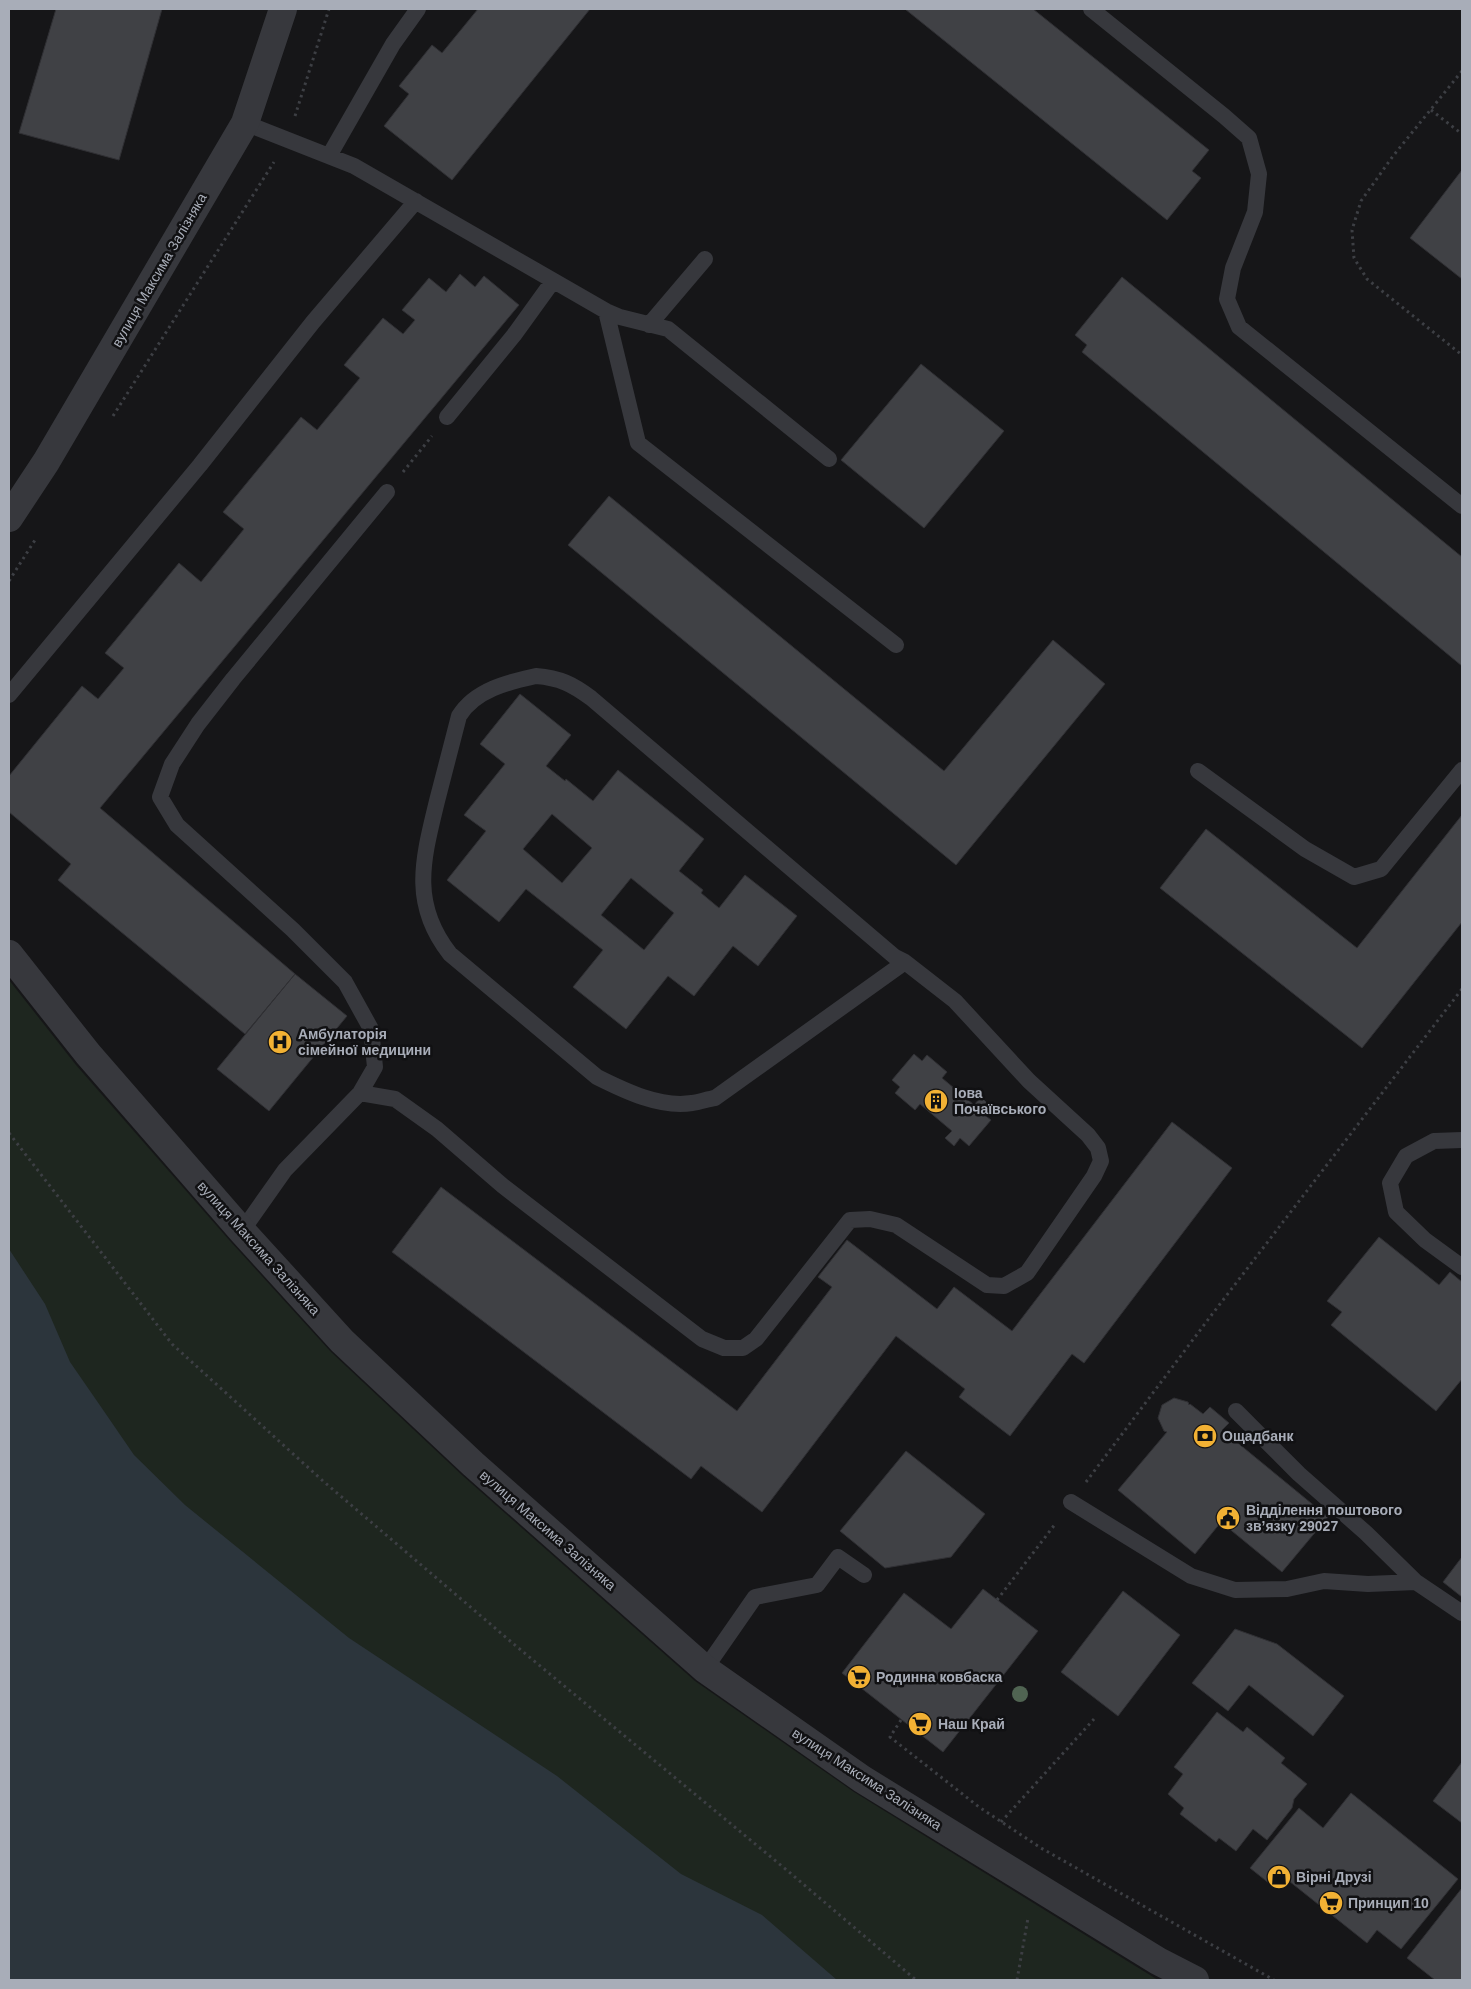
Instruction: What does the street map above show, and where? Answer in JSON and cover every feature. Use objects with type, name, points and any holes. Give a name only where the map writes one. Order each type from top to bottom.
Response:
[{"type":"street","name":"вулиця Максима Залізняка","points":[[9,518],[46,462],[245,123],[283,9]]},
{"type":"street","name":"вулиця Максима Залізняка","points":[[9,954],[88,1054],[242,1231],[357,1355],[474,1464],[705,1669],[862,1779],[1142,1951],[1196,1980]]},
{"type":"lane","points":[[329,156],[393,44],[418,9]]},
{"type":"lane","points":[[1091,9],[1249,138],[1259,174],[1255,212],[1233,268],[1227,299],[1239,327],[1462,506]]},
{"type":"lane","points":[[245,123],[354,166],[620,318],[668,329],[829,459]]},
{"type":"lane","points":[[9,695],[200,465],[313,322],[416,201]]},
{"type":"lane","points":[[649,324],[705,259]]},
{"type":"lane","points":[[447,417],[514,335],[553,281]]},
{"type":"lane","points":[[606,311],[638,443],[896,646]]},
{"type":"lane","points":[[242,1231],[285,1170],[360,1093],[374,1067],[372,1029],[345,982],[293,930],[177,825],[160,797],[172,764],[198,724],[387,492]]},
{"type":"lane","points":[[360,1093],[395,1099],[437,1129],[503,1186],[702,1339],[724,1348],[743,1348],[756,1339],[850,1220],[870,1219],[896,1225],[987,1285],[1004,1286],[1027,1273],[1094,1176],[1101,1161],[1098,1148],[1088,1135],[1029,1081],[955,1000],[905,962],[894,957],[591,698],[571,684],[552,677],[536,676],[510,682],[466,704],[459,716],[425,851],[422,875],[430,922],[438,938],[450,954],[598,1077],[622,1089],[668,1103],[691,1104],[715,1098],[905,962]]},
{"type":"lane","points":[[1198,771],[1304,849],[1354,876],[1381,870],[1462,770]]},
{"type":"lane","points":[[1462,1140],[1434,1141],[1406,1156],[1390,1183],[1396,1212],[1424,1240],[1462,1267]]},
{"type":"lane","points":[[1236,1411],[1299,1474],[1366,1533],[1416,1582],[1462,1613]]},
{"type":"lane","points":[[1071,1502],[1191,1576],[1235,1590],[1287,1589],[1324,1581],[1368,1584],[1416,1582]]},
{"type":"lane","points":[[705,1669],[755,1597],[817,1585],[838,1557],[864,1576]]},
{"type":"path","points":[[109,423],[288,140],[329,9]]},
{"type":"path","points":[[1462,71],[1393,156],[1361,201],[1352,230],[1354,258],[1366,279],[1462,355]]},
{"type":"path","points":[[1431,110],[1462,134]]},
{"type":"path","points":[[387,492],[447,417]]},
{"type":"path","points":[[9,581],[35,539]]},
{"type":"path","points":[[997,1600],[1210,1317],[1462,989]]},
{"type":"path","points":[[9,1133],[172,1344],[323,1481],[457,1596],[916,1980]]},
{"type":"path","points":[[1001,1822],[1094,1718]]},
{"type":"path","points":[[902,1720],[890,1737],[979,1807],[1041,1848],[1274,1980]]},
{"type":"path","points":[[1017,1980],[1022,1953]]},
{"type":"shaded area","points":[[9,980],[76,1065],[230,1241],[331,1352],[463,1476],[695,1681],[854,1792],[1158,1980],[9,1980]]},
{"type":"shaded area","points":[[9,1249],[45,1304],[70,1362],[134,1455],[185,1505],[349,1638],[557,1776],[681,1874],[762,1915],[837,1980],[9,1980]]},
{"type":"building","points":[[56,9],[162,9],[119,160],[19,133]]},
{"type":"building","points":[[478,9],[590,9],[452,180],[384,126],[409,94],[399,86],[432,45],[442,53]]},
{"type":"building","points":[[905,9],[1033,9],[1209,150],[1192,171],[1201,178],[1167,220]]},
{"type":"building","points":[[1462,170],[1462,279],[1410,238]]},
{"type":"building","points":[[460,274],[475,287],[484,276],[519,305],[100,808],[295,974],[245,1034],[58,880],[71,864],[9,812],[9,776],[82,686],[98,699],[124,668],[105,653],[179,563],[201,582],[244,529],[223,512],[301,417],[317,430],[360,378],[344,365],[383,318],[403,334],[415,320],[402,310],[429,278],[446,292]]},
{"type":"building","points":[[1122,277],[1462,557],[1462,666],[1082,352],[1087,345],[1075,335]]},
{"type":"building","points":[[921,364],[1004,431],[924,528],[841,460]]},
{"type":"building","points":[[609,496],[944,771],[1053,640],[1105,684],[956,865],[568,545]]},
{"type":"building","points":[[520,694],[571,735],[546,766],[565,781],[566,779],[593,801],[618,770],[704,839],[679,871],[703,890],[701,893],[719,908],[745,875],[797,916],[758,966],[733,946],[694,996],[668,976],[626,1029],[573,987],[603,950],[526,889],[499,922],[447,880],[486,831],[464,815],[505,764],[480,744]],"holes":[[[552,814],[592,848],[562,883],[523,849]],[[631,878],[674,913],[644,950],[601,915]]]},
{"type":"building","points":[[1462,815],[1462,922],[1362,1048],[1160,888],[1206,829],[1357,948]]},
{"type":"building","points":[[295,974],[347,1016],[269,1111],[217,1069]]},
{"type":"building","name":"Іова Почаївського","points":[[914,1054],[922,1061],[927,1055],[947,1072],[942,1078],[974,1105],[981,1097],[989,1105],[982,1113],[991,1120],[969,1146],[960,1138],[954,1146],[945,1138],[952,1131],[920,1104],[915,1110],[895,1093],[900,1087],[892,1080]]},
{"type":"building","points":[[1172,1122],[1232,1168],[1084,1363],[1072,1354],[1010,1436],[959,1397],[965,1389],[896,1336],[762,1512],[701,1466],[691,1479],[392,1252],[441,1187],[737,1411],[832,1287],[818,1277],[847,1240],[937,1309],[954,1287],[1012,1331]]},
{"type":"building","points":[[1379,1237],[1439,1285],[1450,1272],[1462,1282],[1462,1379],[1436,1411],[1331,1325],[1342,1312],[1327,1301]]},
{"type":"building","points":[[1174,1398],[1188,1402],[1189,1405],[1203,1414],[1210,1407],[1229,1423],[1222,1430],[1328,1517],[1282,1572],[1221,1522],[1195,1554],[1118,1490],[1167,1432],[1164,1431],[1158,1418],[1162,1405]]},
{"type":"building","points":[[906,1451],[985,1514],[951,1557],[885,1568],[840,1531]]},
{"type":"building","points":[[1462,1557],[1462,1597],[1443,1582]]},
{"type":"building","points":[[983,1589],[1038,1631],[943,1752],[842,1673],[904,1593],[951,1629]]},
{"type":"building","points":[[1123,1591],[1180,1635],[1118,1716],[1061,1672]]},
{"type":"building","points":[[1235,1629],[1277,1644],[1344,1696],[1313,1736],[1249,1685],[1228,1711],[1192,1683]]},
{"type":"building","points":[[1217,1712],[1243,1732],[1247,1727],[1285,1758],[1281,1763],[1307,1784],[1294,1799],[1292,1808],[1267,1840],[1253,1829],[1236,1851],[1219,1838],[1216,1842],[1180,1814],[1184,1808],[1168,1794],[1183,1774],[1174,1767]]},
{"type":"building","points":[[1462,1762],[1462,1823],[1433,1801]]},
{"type":"building","points":[[1351,1793],[1458,1879],[1401,1949],[1377,1930],[1367,1943],[1284,1877],[1275,1888],[1250,1868],[1299,1808],[1323,1828]]},
{"type":"building","points":[[1462,1888],[1462,1980],[1435,1980],[1407,1958]]},
{"type":"place","name":"Амбулаторія сімейної медицини","points":[[280,1042]]},
{"type":"place","name":"Іова Почаївського","points":[[936,1101]]},
{"type":"place","name":"Ощадбанк","points":[[1205,1436]]},
{"type":"place","name":"Відділення поштового зв’язку 29027","points":[[1228,1518]]},
{"type":"place","name":"Родинна ковбаска","points":[[859,1677]]},
{"type":"place","name":"Наш Край","points":[[920,1724]]},
{"type":"place","name":"Вірні Друзі","points":[[1279,1877]]},
{"type":"place","name":"Принцип 10","points":[[1331,1903]]}]
